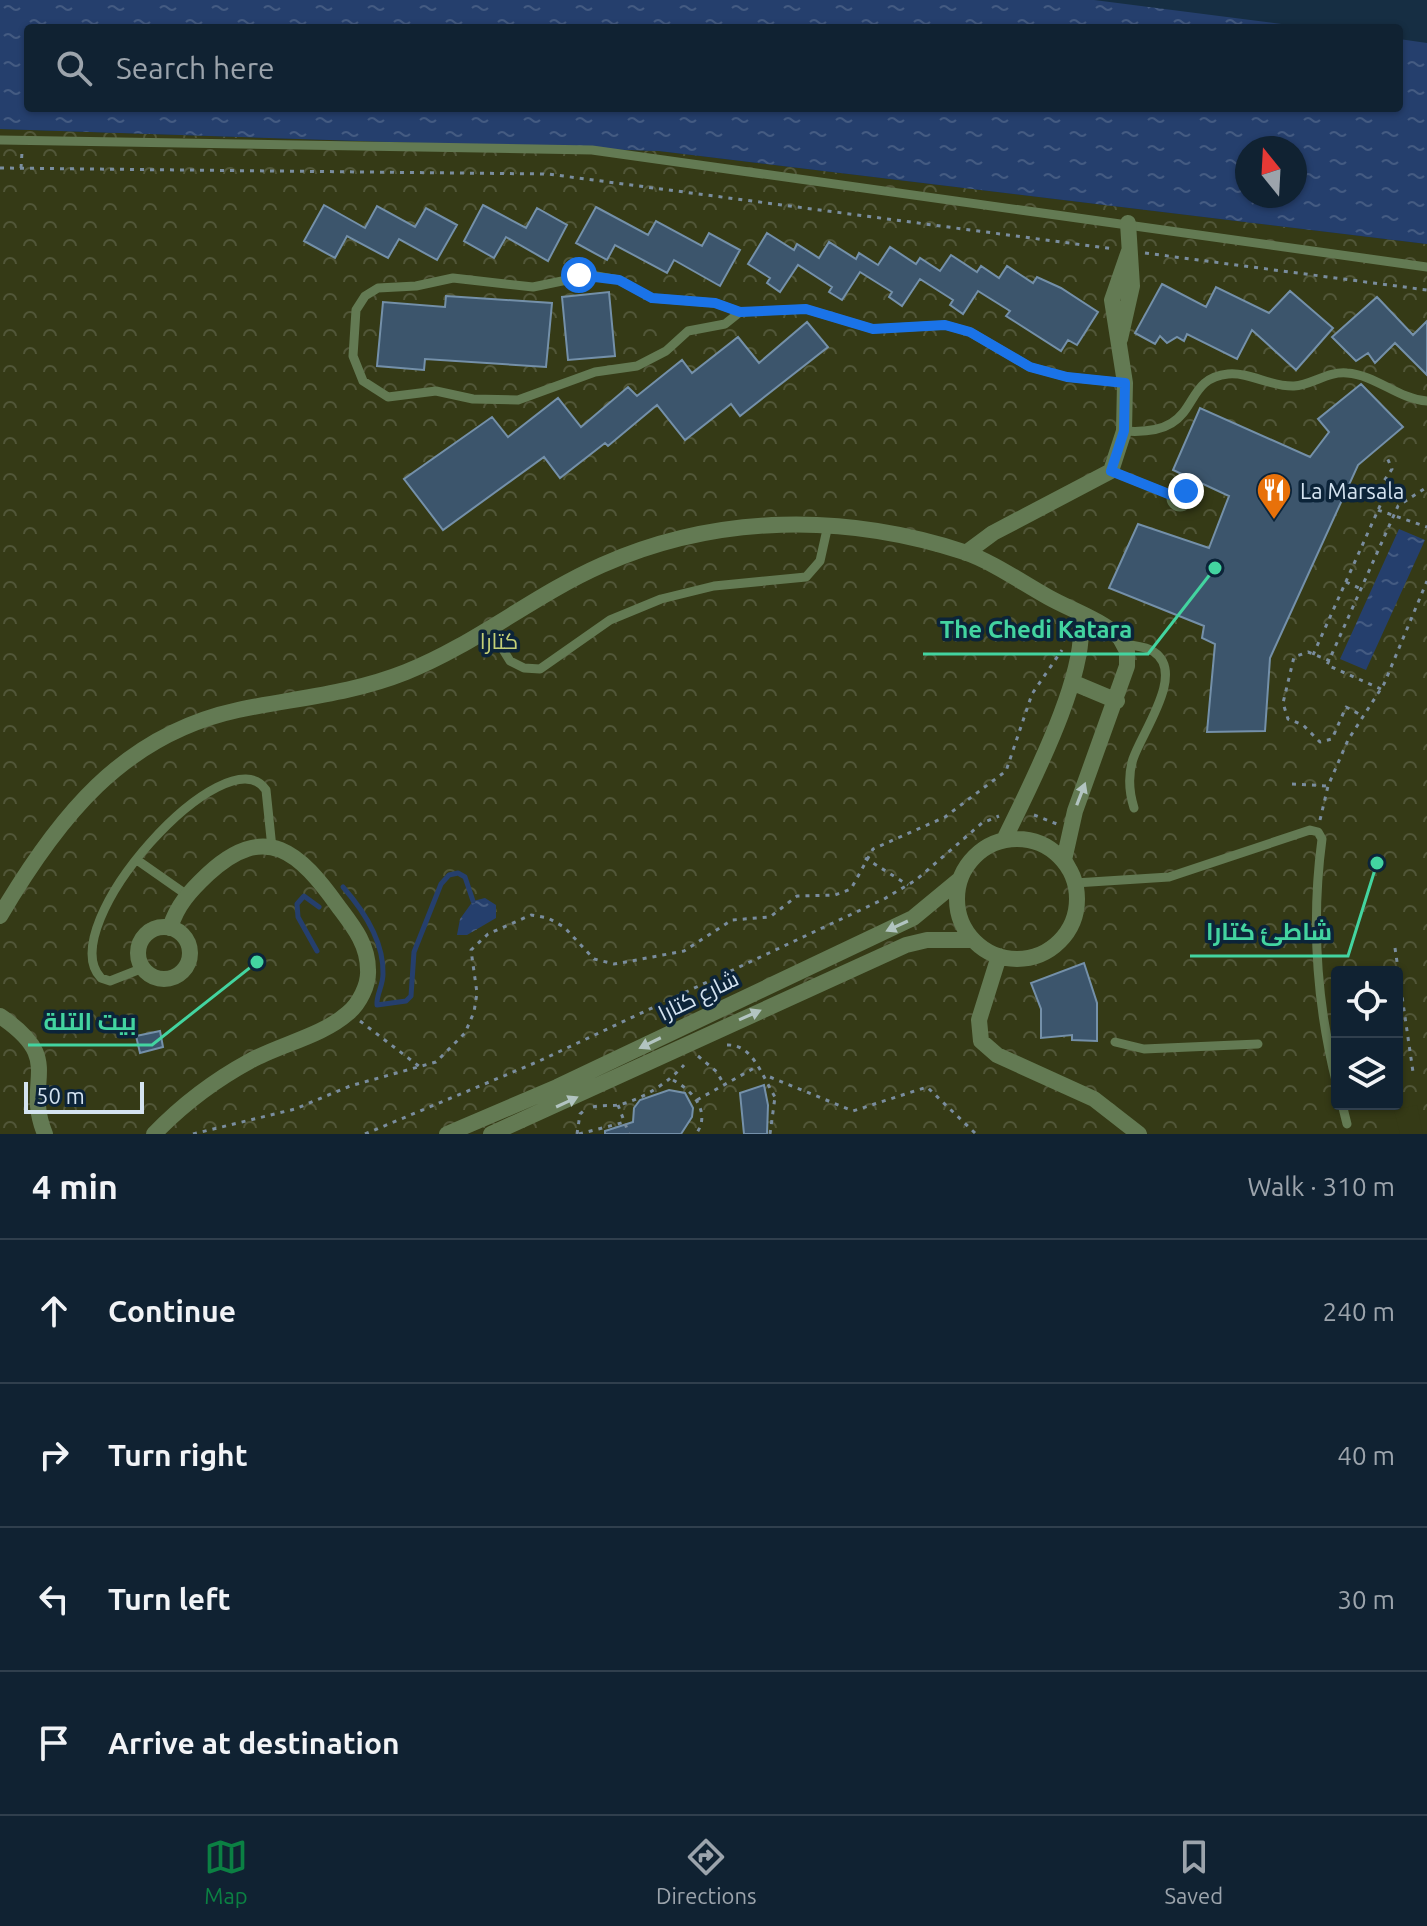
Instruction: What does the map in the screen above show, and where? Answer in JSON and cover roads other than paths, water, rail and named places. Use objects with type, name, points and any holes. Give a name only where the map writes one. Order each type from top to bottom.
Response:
[{"type":"street","points":[[966,553],[993,533],[1111,471],[1124,431],[1125,383],[1112,300],[1129,251],[1128,223]]},
{"type":"street","points":[[0,916],[7,887],[96,783],[162,737],[237,710],[319,698],[373,684],[435,659],[491,630],[600,566],[655,545],[733,528],[828,525],[880,530],[966,553],[1080,620],[1115,633],[1124,644],[1127,666],[1117,701],[1075,811],[1064,860],[1072,876],[1074,917],[1061,939],[1033,956],[999,956],[972,940],[958,912],[959,880],[976,854],[1004,840],[1038,843],[1056,853],[1072,876]]},
{"type":"street","points":[[1004,840],[1019,813],[1074,683],[1080,620]]},
{"type":"street","points":[[1074,683],[1117,701]]},
{"type":"street","points":[[154,1134],[177,1111],[250,1061],[341,1018],[363,993],[369,974],[367,953],[361,938],[309,867],[289,853],[272,848],[255,847],[223,860],[176,909],[170,928]]},
{"type":"street","name":"شارع كتارا","points":[[447,1134],[557,1087],[913,918],[959,880]]},
{"type":"street","points":[[170,928],[179,932],[189,946],[184,970],[163,979],[143,968],[138,953],[143,939],[155,929],[170,928]]},
{"type":"street","name":"شارع كتارا","points":[[491,1134],[906,945],[927,940],[972,940]]},
{"type":"street","points":[[999,956],[979,1020],[981,1041],[997,1055],[1094,1099],[1139,1134]]},
{"type":"street","points":[[0,1016],[20,1030],[37,1051],[41,1067],[38,1118],[45,1134]]},
{"type":"lane","points":[[0,140],[592,150],[1427,267]]},
{"type":"lane","points":[[740,312],[725,324],[688,331],[666,351],[637,366],[595,372],[518,400],[473,399],[436,391],[388,397],[363,381],[353,356],[356,310],[371,291],[385,286],[416,286],[453,278],[533,287],[591,275],[619,280],[652,298],[715,303],[740,312],[806,309],[873,329],[945,325],[970,332],[1030,367],[1067,377],[1125,383]]},
{"type":"lane","points":[[1124,431],[1147,432],[1169,427],[1181,417],[1201,386],[1230,374],[1296,386],[1348,373],[1413,400],[1427,401]]},
{"type":"lane","points":[[1111,471],[1171,495]]},
{"type":"lane","points":[[491,630],[510,661],[524,668],[540,669],[610,620],[661,599],[714,586],[806,577],[820,561],[828,525]]},
{"type":"lane","points":[[1124,644],[1150,649],[1163,661],[1167,670],[1164,688],[1130,770],[1134,808]]},
{"type":"lane","points":[[143,968],[110,981],[97,974],[92,960],[96,928],[104,908],[137,860],[174,816],[211,792],[243,778],[258,781],[266,790],[272,848]]},
{"type":"lane","points":[[1072,876],[1169,877],[1306,831],[1318,832],[1322,839],[1317,892],[1319,975],[1331,1062]]},
{"type":"lane","points":[[137,860],[187,895]]},
{"type":"lane","points":[[1115,1042],[1144,1049],[1258,1044]]},
{"type":"lane","points":[[1344,1110],[1347,1124]]},
{"type":"water","points":[[0,0],[1094,0],[1281,24],[24,24],[24,112],[1403,112],[1403,40],[1427,43],[1427,244],[659,151],[0,129]]},
{"type":"water","points":[[1399,529],[1425,540],[1366,670],[1340,659]]},
{"type":"water","points":[[485,898],[496,905],[496,918],[467,935],[457,935],[460,919],[473,901]]},
{"type":"waterway","points":[[343,887],[365,916],[380,950],[383,974],[377,1005],[406,1001],[411,996],[414,952],[441,884],[449,875],[458,873],[465,877],[473,901]]},
{"type":"waterway","points":[[317,951],[298,917],[297,904],[304,896],[319,907]]},
{"type":"place","name":"La Marsala","points":[[1274,521]]},
{"type":"place","name":"The Chedi Katara","points":[[1215,568]]},
{"type":"place","name":"شاطئ كتارا","points":[[1377,863]]},
{"type":"place","name":"بيت التلة","points":[[257,962]]},
{"type":"park label","name":"كتارا","points":[[499,640]]}]
